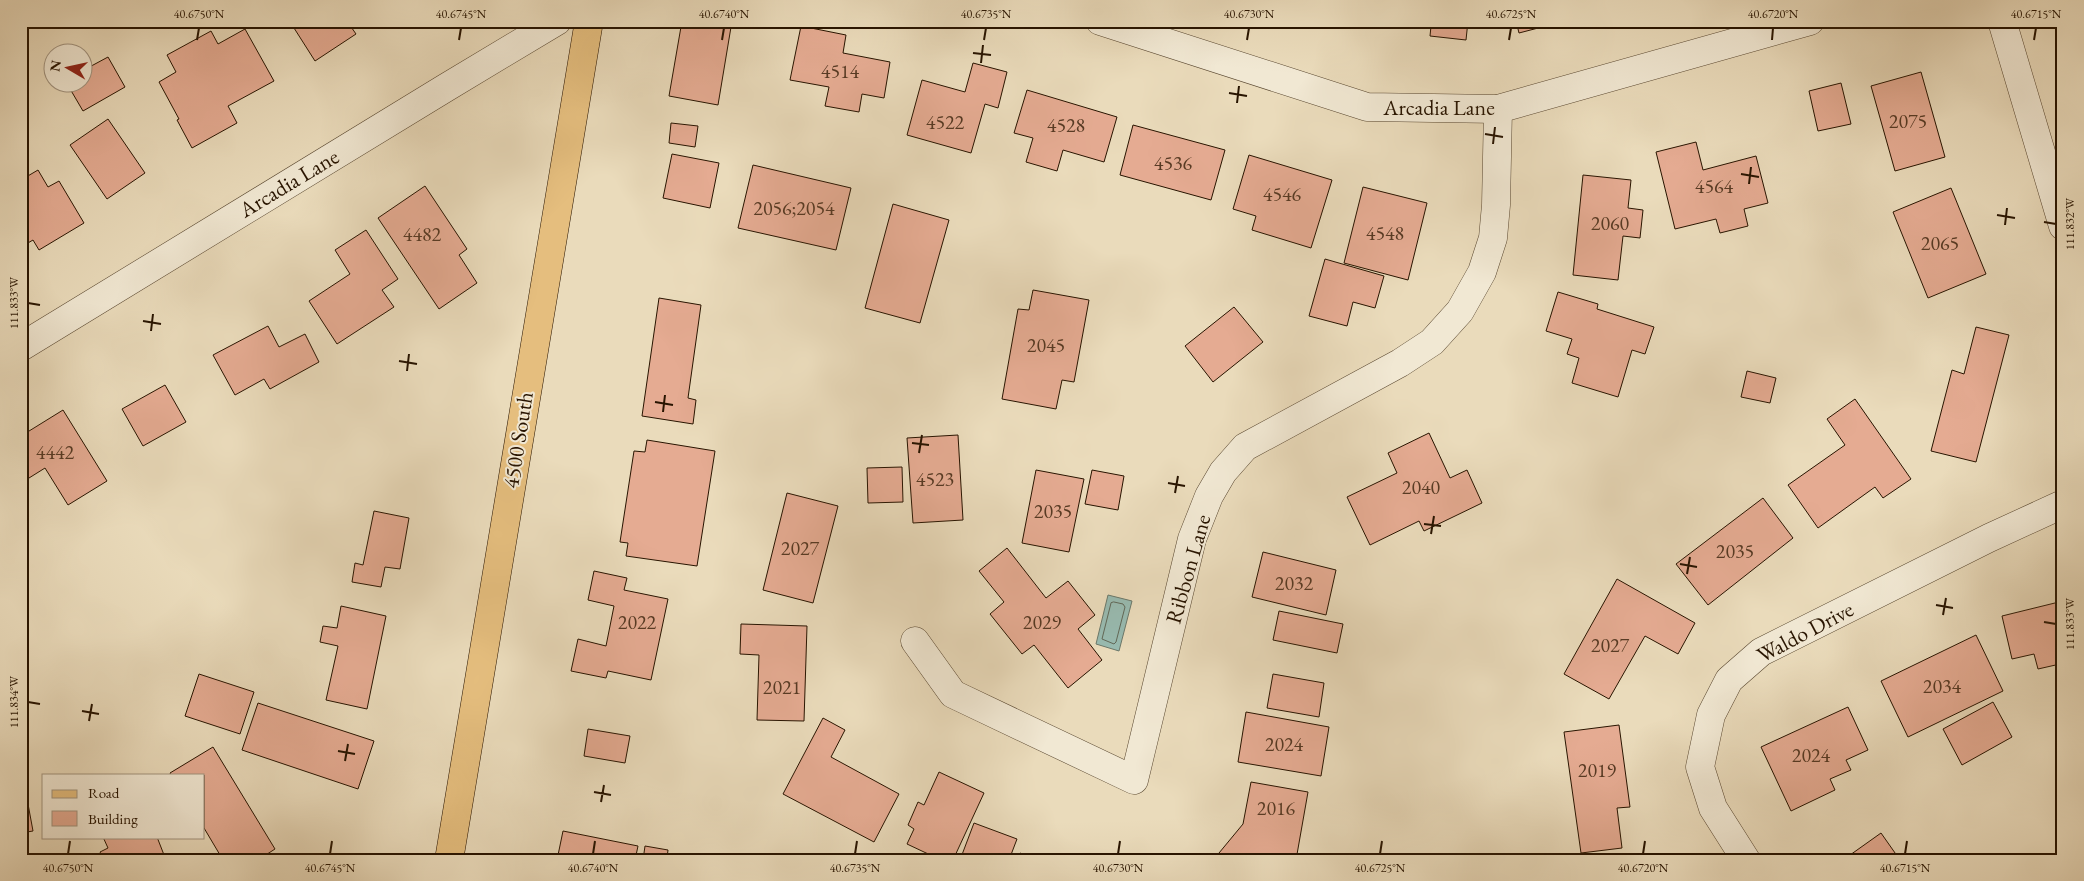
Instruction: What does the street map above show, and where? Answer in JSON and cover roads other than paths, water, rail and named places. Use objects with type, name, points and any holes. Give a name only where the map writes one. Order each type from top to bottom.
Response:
[{"type":"main road","name":"4500 South","points":[[449,860],[589,21]]},
{"type":"street","name":"Arcadia Lane","points":[[21,347],[557,21]]},
{"type":"street","name":"Arcadia Lane","points":[[1100,21],[1144,28],[1367,107],[1498,108],[1810,21]]},
{"type":"street","points":[[2002,21],[2054,169],[2063,226]]},
{"type":"street","name":"Ribbon Lane","points":[[915,641],[952,694],[1134,780],[1192,539],[1209,496],[1223,472],[1245,447],[1400,362],[1432,342],[1460,311],[1482,272],[1493,238],[1496,206],[1498,108]]},
{"type":"street","name":"Waldo Drive","points":[[1746,860],[1713,808],[1700,767],[1711,715],[1729,680],[1761,652],[1989,538],[2063,504]]},
{"type":"water","points":[[1108,595],[1132,601],[1119,651],[1096,644]]}]
